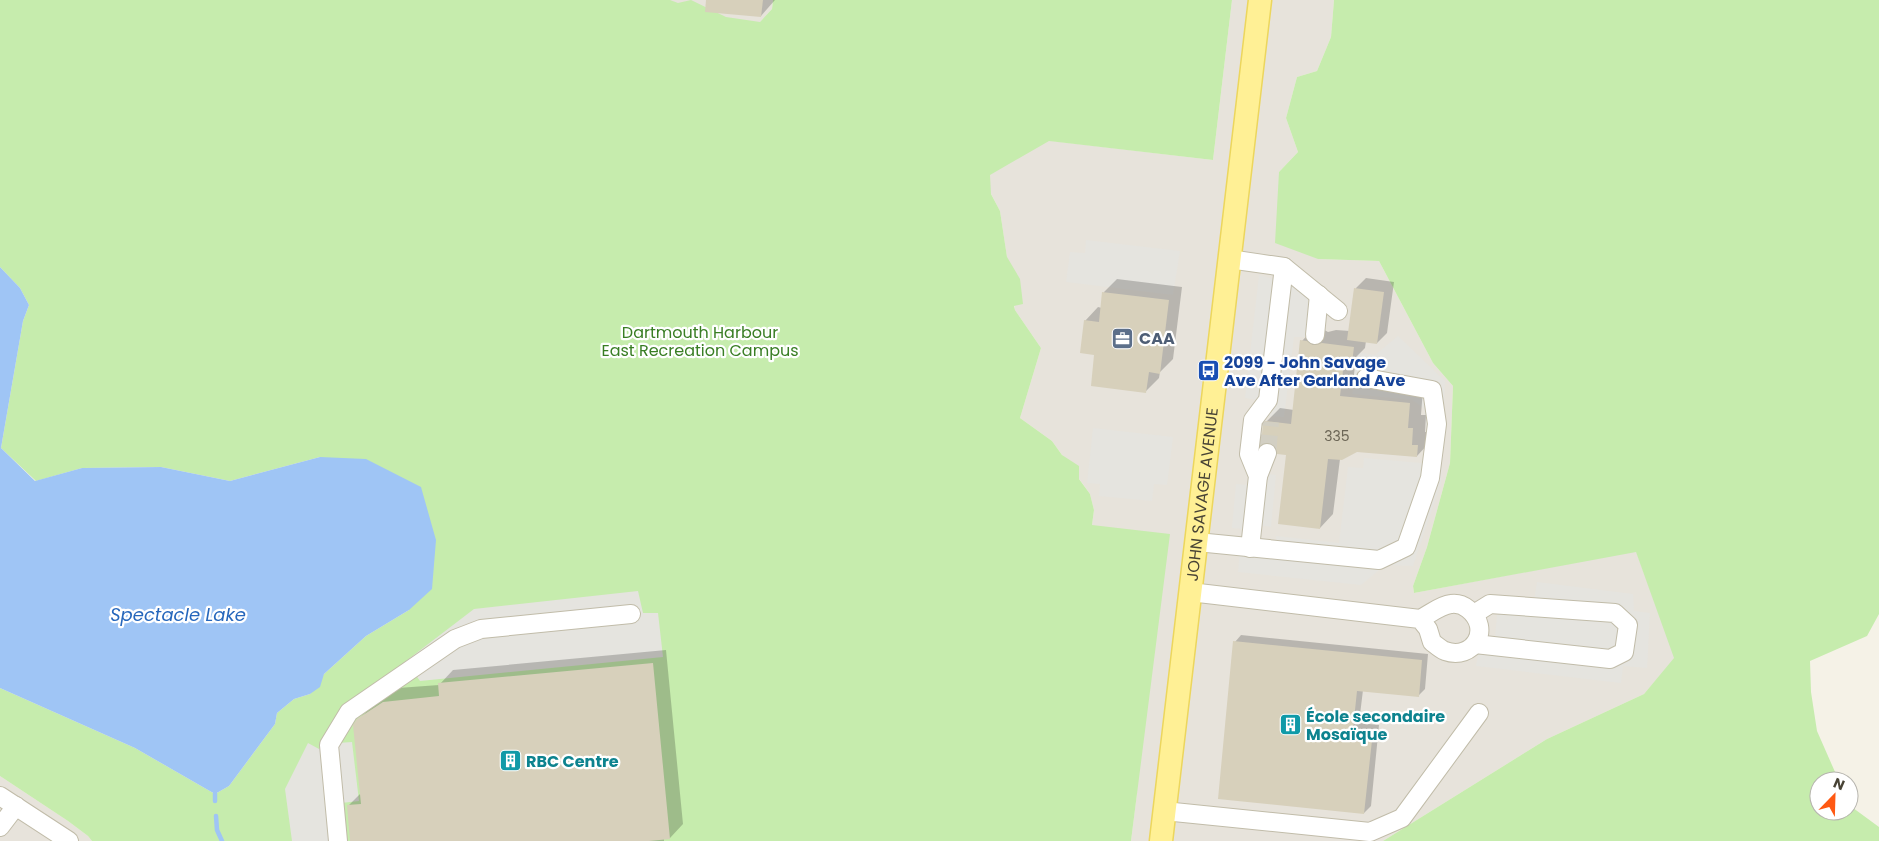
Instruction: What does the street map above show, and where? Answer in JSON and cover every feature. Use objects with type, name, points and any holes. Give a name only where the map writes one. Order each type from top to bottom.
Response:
[{"type":"main road","name":"JOHN SAVAGE AVENUE","points":[[1161,841],[1260,0]]},
{"type":"street","points":[[1229,259],[1284,267],[1338,311]]},
{"type":"street","points":[[1270,422],[1268,400],[1284,267]]},
{"type":"street","points":[[1315,335],[1319,295]]},
{"type":"street","points":[[1196,542],[1379,560],[1406,547],[1430,478],[1437,424],[1432,390],[1366,378]]},
{"type":"street","points":[[1258,476],[1249,454],[1253,420],[1268,400]]},
{"type":"street","points":[[1250,548],[1258,476],[1267,453]]},
{"type":"street","points":[[1190,592],[1420,620],[1450,604],[1462,604],[1474,614],[1479,623],[1480,633],[1476,644],[1470,649],[1457,653],[1444,651],[1432,642],[1428,629],[1420,620]]},
{"type":"street","points":[[1474,614],[1490,604],[1509,605],[1615,613],[1628,625],[1624,652],[1610,659],[1476,644]]},
{"type":"street","points":[[338,841],[329,745],[349,712],[432,654],[470,632],[481,629],[631,614]]},
{"type":"street","points":[[1164,811],[1370,832],[1402,818],[1479,714]]},
{"type":"street","points":[[0,796],[69,841]]},
{"type":"street","points":[[0,827],[16,806]]},
{"type":"shaded area","points":[[668,0],[773,0],[772,9],[753,30],[674,4]]},
{"type":"shaded area","points":[[1232,0],[1334,0],[1331,37],[1317,71],[1297,77],[1286,118],[1298,152],[1279,172],[1318,259],[1379,261],[1433,363],[1453,386],[1450,463],[1427,547],[1413,586],[1414,593],[1636,551],[1675,658],[1644,694],[1547,739],[1383,841],[1131,841],[1137,793],[1092,525],[1094,510],[1090,494],[1052,441],[1020,418],[1041,348],[1015,310],[1000,211],[976,165],[977,132],[1213,160]]},
{"type":"shaded area","points":[[1086,240],[1180,251],[1173,295],[1066,282],[1070,252],[1085,253]]},
{"type":"shaded area","points":[[1259,275],[1309,289],[1305,337],[1294,337],[1284,417],[1264,416],[1256,400],[1245,398]]},
{"type":"shaded area","points":[[1398,336],[1445,381],[1441,483],[1413,566],[1385,565],[1361,585],[1238,572],[1242,529],[1232,528],[1236,484],[1248,485],[1250,472],[1276,475],[1271,527],[1259,525],[1258,539],[1275,548],[1276,536],[1339,543],[1348,467],[1363,468],[1364,458],[1422,463],[1427,433],[1424,408],[1412,400],[1352,394],[1357,352],[1375,355]]},
{"type":"shaded area","points":[[1093,428],[1173,437],[1167,485],[1154,484],[1152,501],[1099,496],[1100,484],[1087,483]]},
{"type":"shaded area","points":[[1537,582],[1633,594],[1634,611],[1650,613],[1647,668],[1623,666],[1621,683],[1476,666],[1479,649],[1495,637],[1499,596],[1534,601]]},
{"type":"shaded area","points":[[638,591],[643,613],[658,613],[663,657],[420,681],[406,661],[474,609]]},
{"type":"shaded area","points":[[352,742],[359,801],[341,803],[344,841],[292,841],[285,789],[308,743],[319,749],[323,744]]},
{"type":"shaded area","points":[[0,776],[68,821],[92,841],[0,841]]},
{"type":"green space","name":"Dartmouth Harbour East Recreation Campus","points":[[0,0],[670,0],[678,3],[691,0],[726,17],[760,22],[772,9],[773,0],[1232,0],[1213,160],[1049,141],[990,175],[991,194],[1000,211],[1007,257],[1020,279],[1023,304],[1014,306],[1015,310],[1041,348],[1020,418],[1052,441],[1062,455],[1079,466],[1079,479],[1090,494],[1094,510],[1092,525],[1170,534],[1131,841],[92,841],[68,821],[0,776],[0,688],[135,748],[215,794],[229,786],[275,724],[277,713],[294,699],[310,694],[324,674],[366,636],[409,610],[320,457],[230,481],[161,467],[82,468],[36,481],[1,448],[23,321],[29,305],[20,288],[0,267]]},
{"type":"green space","points":[[1334,0],[1879,0],[1879,614],[1867,636],[1810,661],[1811,692],[1817,731],[1835,771],[1809,771],[1809,821],[1859,821],[1859,812],[1879,827],[1879,841],[1383,841],[1547,739],[1644,694],[1674,658],[1636,552],[1414,593],[1413,586],[1427,547],[1450,463],[1453,386],[1433,363],[1379,261],[1318,259],[1275,243],[1279,172],[1298,152],[1286,118],[1297,77],[1317,71],[1331,37]]},
{"type":"water","name":"Spectacle Lake","points":[[0,267],[20,288],[29,305],[23,321],[1,448],[35,481],[82,468],[161,467],[230,481],[320,457],[366,459],[421,487],[436,540],[432,589],[409,610],[366,636],[324,674],[320,687],[310,694],[294,699],[277,713],[275,724],[229,786],[215,794],[135,748],[0,688]]},
{"type":"building","points":[[706,0],[763,0],[761,17],[705,12]]},
{"type":"building","points":[[1354,288],[1384,292],[1377,344],[1347,340]]},
{"type":"building","name":"CAA","points":[[1102,292],[1169,300],[1160,374],[1149,372],[1146,393],[1091,386],[1094,355],[1080,353],[1084,320],[1099,322]]},
{"type":"building","points":[[1300,340],[1307,341],[1313,345],[1322,343],[1354,347],[1352,363],[1344,362],[1340,396],[1410,403],[1408,428],[1413,428],[1412,445],[1418,445],[1417,457],[1357,452],[1342,460],[1328,459],[1320,529],[1278,524],[1286,455],[1277,454],[1276,447],[1271,443],[1261,444],[1265,421],[1291,424]]},
{"type":"building","name":"École secondaire Mosaïque","points":[[1233,641],[1422,660],[1419,697],[1357,691],[1353,729],[1373,731],[1364,814],[1218,799]]},
{"type":"building","name":"RBC Centre","points":[[653,663],[670,839],[649,841],[350,841],[347,805],[361,804],[353,725],[357,719],[383,702],[439,696],[438,683]]},
{"type":"waterway","points":[[215,794],[215,801]]},
{"type":"waterway","points":[[216,816],[217,830],[222,841]]},
{"type":"tunnel","points":[[1267,453],[1270,422]]},
{"type":"place","name":"CAA","points":[[1123,338]]},
{"type":"place","name":"2099 - John Savage Ave After Garland Ave","points":[[1208,371]]},
{"type":"place","name":"École secondaire Mosaïque","points":[[1290,725]]},
{"type":"place","name":"RBC Centre","points":[[510,761]]}]
